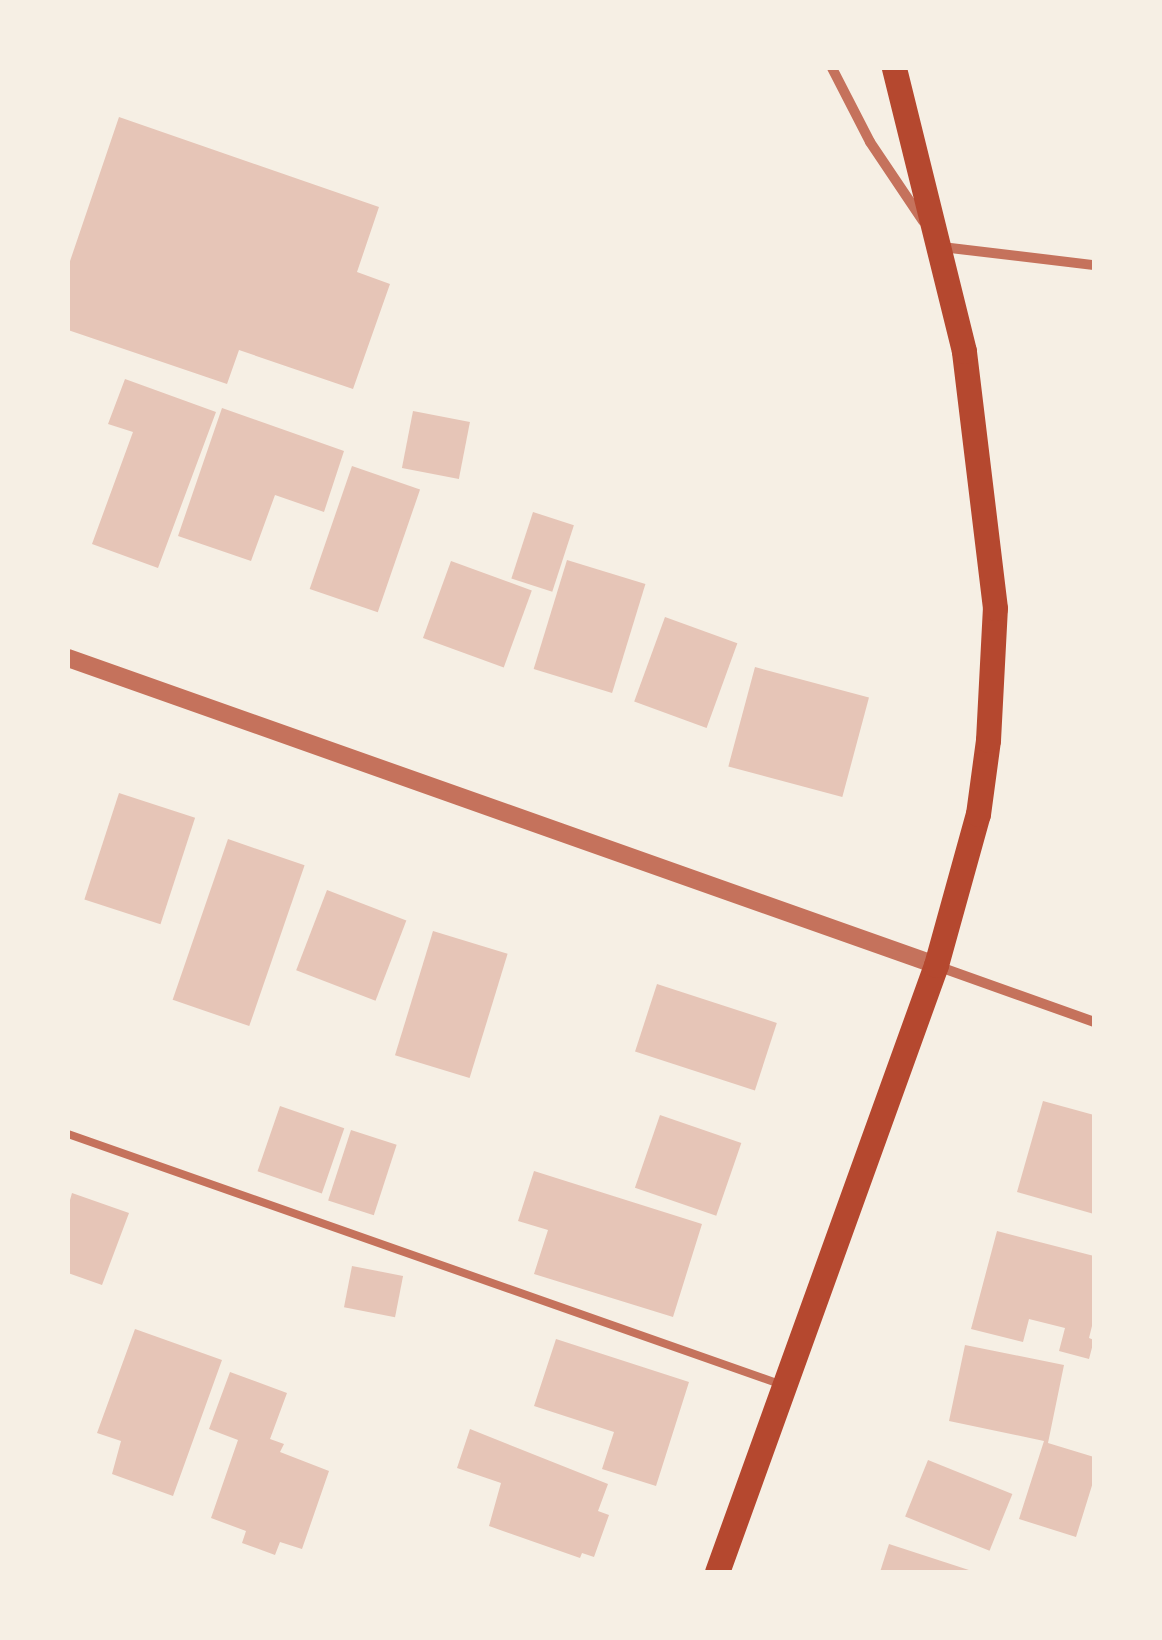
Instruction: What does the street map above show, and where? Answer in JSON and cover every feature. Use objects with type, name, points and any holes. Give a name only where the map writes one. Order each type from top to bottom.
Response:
[{"type":"main road","points":[[717,1572],[936,966],[978,814],[996,657],[988,534],[964,351],[894,68]]},
{"type":"street","points":[[832,68],[870,142],[941,247],[1094,265]]},
{"type":"street","points":[[68,658],[1094,1022]]},
{"type":"lane","points":[[68,1134],[783,1385]]},
{"type":"building","points":[[119,117],[379,207],[357,272],[390,284],[353,389],[239,350],[227,384],[68,330],[68,267]]},
{"type":"building","points":[[125,379],[216,412],[158,568],[92,544],[133,432],[108,424]]},
{"type":"building","points":[[222,408],[344,451],[324,512],[275,495],[251,561],[178,536]]},
{"type":"building","points":[[413,411],[470,422],[459,479],[402,468]]},
{"type":"building","points":[[352,466],[420,489],[378,612],[310,589]]},
{"type":"building","points":[[533,512],[574,525],[552,592],[511,579]]},
{"type":"building","points":[[567,560],[645,584],[612,693],[534,669]]},
{"type":"building","points":[[451,561],[532,590],[504,667],[423,638]]},
{"type":"building","points":[[665,617],[737,643],[707,728],[634,702]]},
{"type":"building","points":[[755,667],[869,698],[842,797],[728,766]]},
{"type":"building","points":[[119,793],[195,818],[160,924],[84,900]]},
{"type":"building","points":[[228,839],[305,865],[249,1026],[173,1000]]},
{"type":"building","points":[[327,890],[406,920],[376,1001],[296,970]]},
{"type":"building","points":[[433,931],[508,954],[470,1078],[395,1055]]},
{"type":"building","points":[[657,984],[777,1023],[755,1090],[635,1052]]},
{"type":"building","points":[[1043,1101],[1094,1115],[1094,1214],[1017,1192]]},
{"type":"building","points":[[280,1106],[344,1128],[322,1193],[258,1171]]},
{"type":"building","points":[[660,1115],[741,1143],[716,1216],[635,1188]]},
{"type":"building","points":[[351,1130],[397,1145],[374,1215],[328,1200]]},
{"type":"building","points":[[534,1171],[702,1224],[673,1317],[534,1274],[548,1230],[518,1221]]},
{"type":"building","points":[[72,1193],[129,1213],[102,1285],[68,1273],[68,1207]]},
{"type":"building","points":[[997,1231],[1094,1256],[1094,1318],[1089,1338],[1094,1340],[1089,1359],[1059,1351],[1065,1328],[1029,1319],[1023,1342],[971,1329]]},
{"type":"building","points":[[352,1266],[403,1276],[395,1317],[344,1307]]},
{"type":"building","points":[[135,1329],[222,1360],[173,1496],[112,1474],[121,1441],[97,1433]]},
{"type":"building","points":[[556,1339],[689,1382],[656,1486],[602,1469],[614,1432],[534,1406]]},
{"type":"building","points":[[965,1345],[1064,1365],[1048,1443],[1094,1457],[1094,1479],[1076,1537],[1019,1519],[1044,1441],[949,1421]]},
{"type":"building","points":[[230,1372],[287,1393],[270,1439],[284,1444],[280,1452],[329,1471],[302,1549],[280,1542],[275,1555],[242,1543],[246,1531],[211,1518],[238,1440],[209,1429]]},
{"type":"building","points":[[470,1429],[608,1484],[598,1511],[609,1515],[594,1557],[582,1553],[580,1558],[489,1526],[501,1483],[457,1468]]},
{"type":"building","points":[[928,1460],[1012,1494],[990,1551],[905,1517]]},
{"type":"building","points":[[889,1544],[975,1572],[880,1572]]}]
